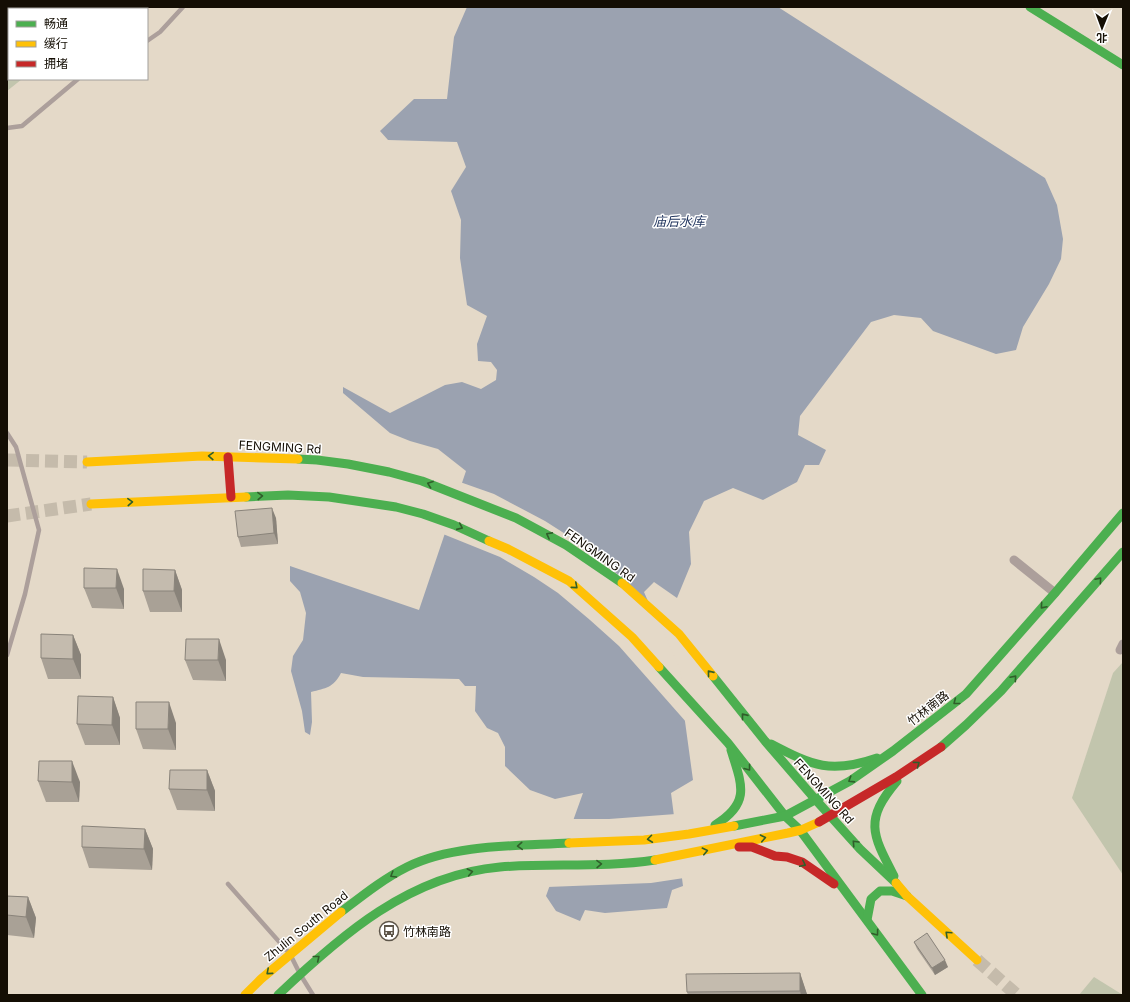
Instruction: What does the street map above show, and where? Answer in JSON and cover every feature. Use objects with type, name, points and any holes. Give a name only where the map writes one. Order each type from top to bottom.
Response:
[{"type":"main road","points":[[1030,7],[1123,65]]},
{"type":"main road","name":"FENGMING Rd","points":[[87,462],[202,456],[317,460],[348,464],[389,472],[437,486],[516,518],[566,545],[616,578],[679,634],[734,704],[814,800],[907,896],[976,960]]},
{"type":"main road","points":[[228,457],[231,497]]},
{"type":"main road","points":[[91,504],[288,495],[329,497],[396,507],[423,514],[454,525],[508,549],[569,581],[632,637],[728,743],[785,816],[800,830],[922,995]]},
{"type":"main road","name":"竹林南路","points":[[689,834],[785,816],[850,781],[893,751],[966,694],[1123,513]]},
{"type":"main road","points":[[278,995],[313,961],[349,932],[387,906],[412,892],[458,874],[485,869],[536,865],[618,864],[648,861],[684,855],[800,830],[829,815],[902,774],[954,737],[1001,693],[1123,552]]},
{"type":"main road","points":[[765,741],[804,761],[821,766],[847,766],[868,761],[893,751]]},
{"type":"main road","points":[[704,830],[722,822],[732,815],[741,796],[739,778],[728,743]]},
{"type":"main road","points":[[898,885],[875,834],[874,822],[876,811],[886,792],[902,774]]},
{"type":"main road","name":"Zhulin South Road","points":[[245,995],[261,979],[333,917],[407,866],[429,858],[463,850],[644,840],[689,834]]},
{"type":"main road","points":[[725,846],[752,847],[775,856],[802,862],[844,891]]},
{"type":"main road","points":[[867,920],[871,899],[880,891],[892,891],[907,896]]},
{"type":"street","points":[[1014,560],[1055,593]]},
{"type":"lane","points":[[148,40],[160,32],[183,7]]},
{"type":"lane","points":[[7,128],[22,126],[77,80]]},
{"type":"lane","points":[[7,433],[16,447],[39,530],[25,594],[7,655]]},
{"type":"lane","points":[[228,884],[290,954],[313,995]]},
{"type":"green space","points":[[7,7],[105,7],[8,8],[8,80],[21,80],[7,91]]},
{"type":"green space","points":[[1123,662],[1123,875],[1072,798],[1113,673]]},
{"type":"green space","points":[[1094,977],[1123,995],[1079,995]]},
{"type":"water","name":"庙后水库","points":[[467,7],[778,7],[1045,178],[1057,205],[1063,239],[1061,259],[1049,284],[1023,327],[1016,350],[996,354],[933,331],[921,318],[894,315],[871,322],[800,416],[798,435],[826,450],[819,465],[805,465],[797,482],[763,500],[733,488],[704,501],[689,532],[691,564],[677,598],[654,582],[644,592],[678,670],[693,780],[671,793],[683,886],[672,890],[667,908],[605,913],[585,910],[580,921],[556,911],[546,896],[583,793],[555,799],[530,790],[505,766],[505,747],[498,733],[487,728],[475,711],[476,686],[465,686],[459,679],[363,677],[341,673],[335,682],[329,687],[311,692],[312,722],[310,735],[305,732],[302,711],[291,671],[293,656],[303,640],[306,613],[300,592],[290,581],[290,566],[419,610],[466,471],[438,449],[410,441],[390,433],[343,393],[343,387],[390,413],[445,385],[462,382],[481,389],[496,380],[497,370],[491,362],[478,361],[477,344],[487,316],[467,305],[460,258],[461,220],[451,191],[466,167],[457,142],[388,140],[380,131],[414,99],[447,99],[454,37]]},
{"type":"pier","points":[[460,482],[494,494],[545,521],[592,551],[652,606],[680,669],[687,723],[619,646],[558,593],[500,557],[443,534]]},
{"type":"pier","points":[[676,814],[684,878],[651,883],[547,887],[572,819],[609,819]]},
{"type":"building","points":[[272,508],[274,533],[238,537],[235,511]]},
{"type":"building","points":[[84,568],[117,569],[116,588],[84,588]]},
{"type":"building","points":[[143,569],[175,570],[174,591],[143,591]]},
{"type":"building","points":[[41,634],[73,635],[73,659],[41,658]]},
{"type":"building","points":[[186,639],[219,639],[218,660],[185,660]]},
{"type":"building","points":[[78,696],[113,697],[112,725],[77,724]]},
{"type":"building","points":[[136,702],[169,702],[168,729],[136,729]]},
{"type":"building","points":[[39,761],[72,761],[72,782],[38,781]]},
{"type":"building","points":[[170,770],[207,770],[207,790],[169,789]]},
{"type":"building","points":[[82,826],[145,829],[144,849],[82,847]]},
{"type":"building","points":[[7,896],[28,897],[26,917],[7,915]]},
{"type":"building","points":[[927,933],[945,960],[932,968],[914,942]]},
{"type":"building","points":[[800,973],[800,991],[687,992],[686,974]]},
{"type":"tunnel","points":[[7,460],[87,462]]},
{"type":"tunnel","points":[[7,516],[91,504]]},
{"type":"tunnel","points":[[977,960],[1017,995]]},
{"type":"traffic: fast","points":[[1030,7],[1123,65]]},
{"type":"traffic: fast","points":[[298,459],[348,464],[389,472],[422,481],[516,518],[566,545],[622,583]]},
{"type":"traffic: fast","points":[[246,497],[288,495],[329,497],[396,507],[423,514],[454,525],[489,541]]},
{"type":"traffic: fast","points":[[734,826],[785,816],[850,781],[893,751],[966,694],[1123,513]]},
{"type":"traffic: fast","points":[[941,747],[1001,691],[1123,552]]},
{"type":"traffic: fast","points":[[659,667],[728,743],[785,816],[800,830],[922,995]]},
{"type":"traffic: fast","points":[[713,676],[765,741],[815,799],[860,849],[896,883]]},
{"type":"traffic: fast","points":[[771,744],[799,758],[822,765],[847,766],[877,758]]},
{"type":"traffic: fast","points":[[715,825],[734,809],[739,801],[741,792],[738,773],[731,750]]},
{"type":"traffic: fast","points":[[894,876],[881,849],[875,827],[876,817],[880,806],[886,795],[897,781]]},
{"type":"traffic: fast","points":[[341,912],[390,877],[425,859],[465,850],[569,843]]},
{"type":"traffic: fast","points":[[278,995],[352,930],[407,895],[436,882],[467,872],[500,867],[597,865],[655,860]]},
{"type":"traffic: fast","points":[[867,920],[871,899],[880,891],[892,891],[907,896]]},
{"type":"traffic: slow","points":[[87,462],[202,456],[298,459]]},
{"type":"traffic: slow","points":[[91,504],[246,497]]},
{"type":"traffic: slow","points":[[489,541],[508,549],[569,581],[632,637],[659,667]]},
{"type":"traffic: slow","points":[[622,583],[679,634],[713,676]]},
{"type":"traffic: slow","points":[[655,860],[801,830],[819,822]]},
{"type":"traffic: slow","points":[[569,843],[644,840],[734,826]]},
{"type":"traffic: slow","points":[[896,883],[907,896],[977,960]]},
{"type":"traffic: slow","points":[[245,995],[261,979],[341,912]]},
{"type":"traffic: jam","points":[[228,457],[231,497]]},
{"type":"traffic: jam","points":[[819,822],[896,777],[941,747]]},
{"type":"traffic: jam","points":[[739,847],[752,847],[775,856],[787,857],[802,862],[834,884]]},
{"type":"place","name":"竹林南路","points":[[389,931]]}]
